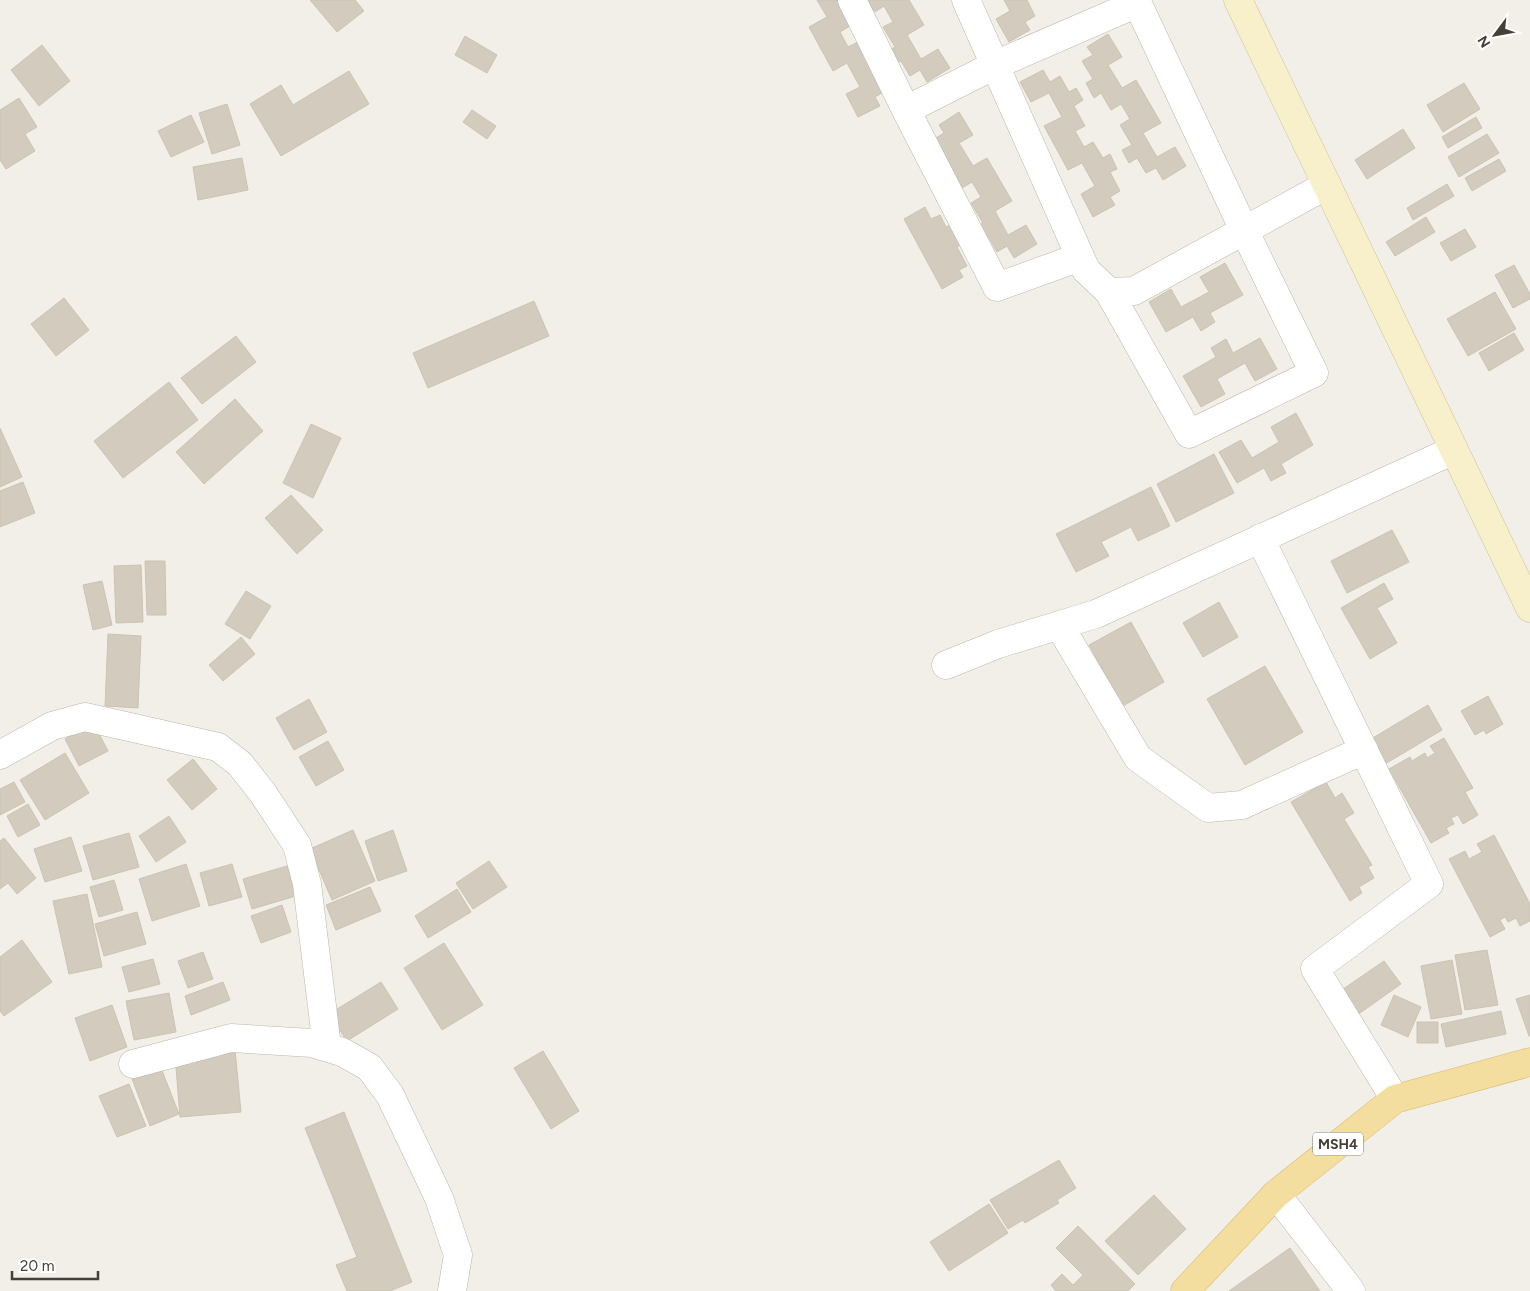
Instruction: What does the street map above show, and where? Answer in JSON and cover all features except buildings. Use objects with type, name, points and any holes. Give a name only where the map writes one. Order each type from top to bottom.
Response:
[{"type":"main road","points":[[1238,0],[1530,608]]},
{"type":"main road","name":"MSH4","points":[[1185,1291],[1276,1194],[1396,1099],[1530,1062]]},
{"type":"street","points":[[852,0],[997,287],[1080,256]]},
{"type":"street","points":[[906,110],[995,66],[1137,1],[1244,230],[1314,373],[1190,434],[1108,292],[1086,270],[995,66],[966,0]]},
{"type":"street","points":[[1108,292],[1134,291],[1327,185]]},
{"type":"street","points":[[946,665],[998,644],[1096,614],[1454,450]]},
{"type":"street","points":[[1260,538],[1429,884],[1315,969],[1396,1099]]},
{"type":"street","points":[[1059,625],[1138,758],[1208,808],[1242,805],[1364,750]]},
{"type":"street","points":[[0,755],[52,726],[85,717],[218,747],[240,764],[262,792],[297,845],[307,884],[327,1047]]},
{"type":"street","points":[[133,1064],[231,1038],[312,1043],[342,1052],[369,1067],[390,1095],[439,1198],[458,1255],[452,1291]]},
{"type":"street","points":[[1276,1194],[1351,1291]]}]
